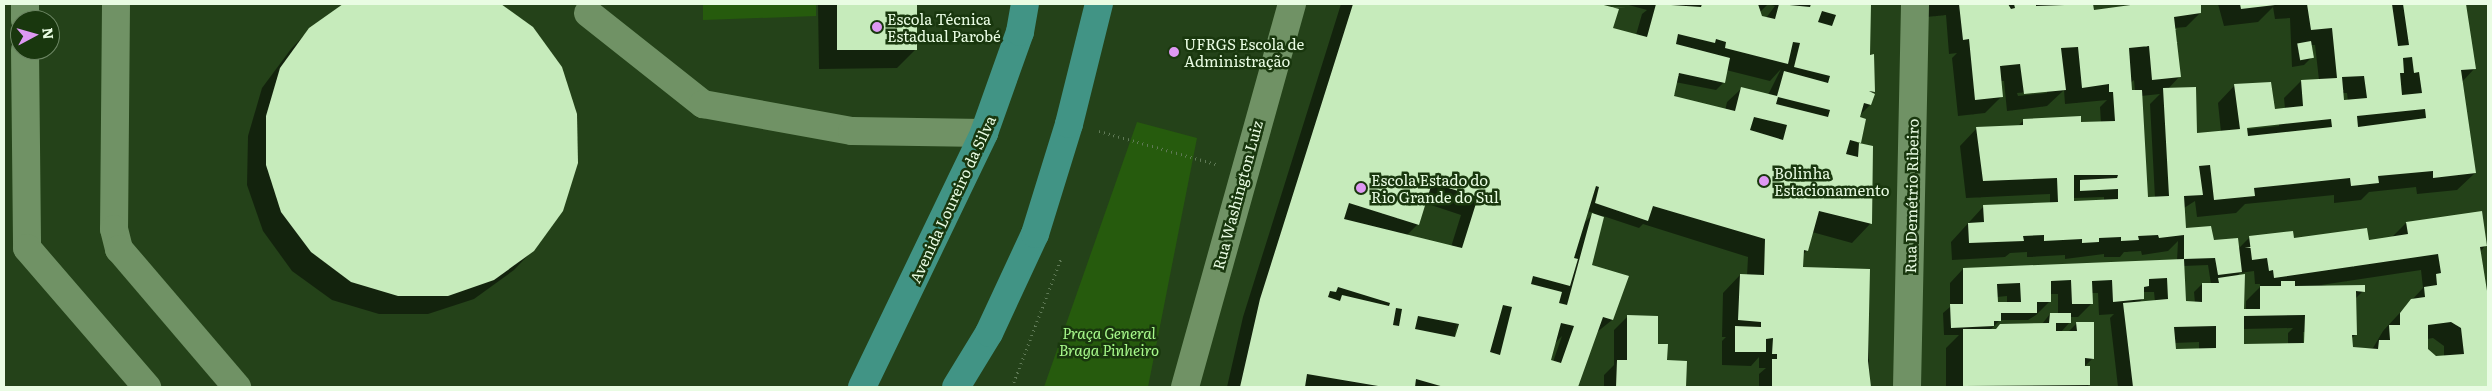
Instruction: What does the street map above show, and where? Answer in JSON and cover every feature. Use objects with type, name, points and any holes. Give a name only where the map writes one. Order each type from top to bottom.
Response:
[{"type":"main road","name":"Avenida Loureiro da Silva","points":[[862,385],[984,133],[1020,32],[1025,4]]},
{"type":"main road","points":[[956,387],[989,333],[1035,234],[1069,124],[1099,4]]},
{"type":"street","points":[[116,4],[114,229],[119,250],[237,387]]},
{"type":"street","name":"Rua Washington Luiz","points":[[1185,387],[1243,171],[1292,4]]},
{"type":"street","name":"Rua Demétrio Ribeiro","points":[[1907,387],[1915,4]]},
{"type":"street","points":[[588,13],[703,104],[852,131],[984,133]]},
{"type":"street","points":[[25,60],[27,248],[147,387]]},
{"type":"path","points":[[1069,124],[1243,171]]},
{"type":"green space","points":[[703,4],[816,4],[816,16],[703,20]]},
{"type":"green space","name":"Praça General Braga Pinheiro","points":[[1137,122],[1197,138],[1148,387],[1044,387]]},
{"type":"building","points":[[343,4],[501,4],[533,27],[562,67],[577,114],[578,163],[563,211],[534,251],[494,280],[448,296],[398,296],[351,282],[311,252],[281,212],[266,165],[266,116],[280,68],[309,28]]},
{"type":"building","name":"Escola Técnica Estadual Parobé","points":[[837,4],[917,4],[917,50],[837,50]]},
{"type":"building","points":[[1353,4],[1600,4],[1619,9],[1613,28],[1647,37],[1656,4],[1701,7],[1702,4],[1758,4],[1762,16],[1775,19],[1779,4],[1810,7],[1811,4],[1871,4],[1870,55],[1874,54],[1875,92],[1869,91],[1875,94],[1871,105],[1864,103],[1860,117],[1866,119],[1861,143],[1850,140],[1846,154],[1858,157],[1859,143],[1873,146],[1872,224],[1819,211],[1808,251],[1804,250],[1803,267],[1870,269],[1868,361],[1871,387],[1772,387],[1772,359],[1777,359],[1777,354],[1772,354],[1773,338],[1766,339],[1766,352],[1735,352],[1735,326],[1761,327],[1761,322],[1738,320],[1740,274],[1764,275],[1765,239],[1653,206],[1648,221],[1595,203],[1599,187],[1596,186],[1574,258],[1578,259],[1570,286],[1533,276],[1531,284],[1562,292],[1559,303],[1567,305],[1592,213],[1604,217],[1592,265],[1629,276],[1613,320],[1603,317],[1578,387],[1444,387],[1416,379],[1415,387],[1384,387],[1307,374],[1305,387],[1240,387],[1260,299]],"holes":[[[1822,11],[1836,15],[1832,26],[1818,22]],[[1678,34],[1715,43],[1716,39],[1726,42],[1725,48],[1788,64],[1793,42],[1800,43],[1794,67],[1830,76],[1828,83],[1784,71],[1777,96],[1741,87],[1735,111],[1674,96],[1679,73],[1725,83],[1730,58],[1676,44]],[[1778,97],[1830,110],[1828,117],[1776,104]],[[1754,117],[1787,125],[1783,140],[1750,130]],[[1432,183],[1478,197],[1462,248],[1344,219],[1349,203],[1419,225]],[[1338,287],[1390,303],[1389,306],[1342,295],[1340,301],[1328,297],[1330,291],[1336,292]],[[1503,305],[1512,307],[1500,355],[1490,352]],[[1396,308],[1402,309],[1399,326],[1393,325]],[[1418,316],[1459,324],[1455,337],[1415,329]],[[1561,323],[1574,326],[1561,363],[1551,360]]]},
{"type":"building","points":[[1959,4],[2008,4],[2011,9],[2015,8],[2014,4],[2036,4],[2036,6],[2093,4],[2094,10],[2138,4],[2201,4],[2201,13],[2174,17],[2181,77],[2152,80],[2149,46],[2129,48],[2132,90],[2142,90],[2148,197],[2169,196],[2163,88],[2196,87],[2197,133],[2240,129],[2234,84],[2271,82],[2275,109],[2303,106],[2301,80],[2337,78],[2332,28],[2311,30],[2307,4],[2392,4],[2398,46],[2409,45],[2403,4],[2466,4],[2476,69],[2461,70],[2476,173],[2433,178],[2433,171],[2378,176],[2379,183],[2351,186],[2350,178],[2254,188],[2255,196],[2214,200],[2210,165],[2199,166],[2203,195],[2184,196],[2186,228],[2211,226],[2214,240],[2238,238],[2242,272],[2218,275],[2215,258],[2184,259],[2184,235],[2159,238],[2158,235],[2138,236],[2139,240],[2121,241],[2121,237],[2099,238],[2099,242],[2082,243],[2082,239],[2044,241],[2044,235],[2023,236],[2024,241],[1969,243],[1968,223],[1984,222],[1983,205],[2058,202],[2057,178],[1983,181],[1976,127],[2023,125],[2023,119],[2081,116],[2081,122],[2115,121],[2113,92],[2109,92],[2109,84],[2082,88],[2078,47],[2061,48],[2066,90],[2024,94],[2020,64],[2000,66],[2003,97],[1975,100],[1969,39],[1963,40]],"holes":[[[2412,57],[2414,73],[2419,72],[2422,93],[2402,95],[2400,73],[2404,73],[2403,58]],[[2364,76],[2367,98],[2344,100],[2342,77]],[[2425,109],[2426,118],[2358,127],[2357,116]],[[2331,119],[2332,127],[2248,136],[2247,128]],[[2074,175],[2118,175],[2117,178],[2080,180],[2080,191],[2118,189],[2118,199],[2074,201]]]},
{"type":"building","points":[[2240,4],[2275,4],[2275,5],[2241,9]]},
{"type":"building","points":[[2311,41],[2314,58],[2300,60],[2297,43]]},
{"type":"building","points":[[2482,211],[2487,246],[2480,247],[2488,297],[2488,387],[2133,387],[2123,303],[2168,299],[2167,278],[2149,279],[2149,286],[2144,287],[2144,299],[2113,302],[2112,280],[2092,281],[2093,304],[2072,304],[2071,280],[2051,281],[2051,302],[2037,302],[2037,313],[2001,313],[2001,321],[1994,321],[1994,326],[1951,328],[1950,304],[1963,304],[1963,268],[2184,259],[2186,301],[2202,302],[2202,283],[2219,283],[2218,278],[2245,274],[2244,309],[2260,309],[2260,286],[2281,286],[2281,281],[2295,281],[2295,286],[2365,285],[2365,292],[2356,291],[2357,335],[2352,335],[2353,347],[2378,349],[2379,340],[2390,340],[2389,325],[2400,325],[2400,313],[2411,299],[2425,297],[2424,287],[2437,285],[2436,274],[2441,273],[2438,254],[2274,278],[2273,270],[2269,271],[2267,258],[2252,260],[2249,236],[2293,231],[2294,238],[2367,228],[2369,240],[2408,234],[2406,222]],"holes":[[[2020,283],[2021,302],[1998,302],[1997,284]],[[2305,315],[2304,343],[2244,344],[2244,316]],[[2451,322],[2461,328],[2464,354],[2436,356],[2428,349],[2428,325]],[[2216,326],[2216,348],[2176,349],[2174,327]]]},
{"type":"building","points":[[2050,313],[2071,313],[2071,323],[2056,323],[2056,331],[2077,331],[2076,322],[2094,322],[2094,359],[2085,358],[2085,366],[2090,366],[2090,385],[1963,386],[1963,329],[1996,329],[2000,324],[2049,323]]},
{"type":"building","points":[[1627,315],[1658,316],[1658,344],[1668,344],[1667,360],[1687,361],[1686,387],[1616,387],[1617,360],[1627,360]]},
{"type":"place","name":"Escola Técnica Estadual Parobé","points":[[877,27]]},
{"type":"place","name":"UFRGS Escola de Administração","points":[[1174,52]]},
{"type":"place","name":"Bolinha Estacionamento","points":[[1764,181]]},
{"type":"place","name":"Escola Estado do Rio Grande do Sul","points":[[1361,188]]}]
